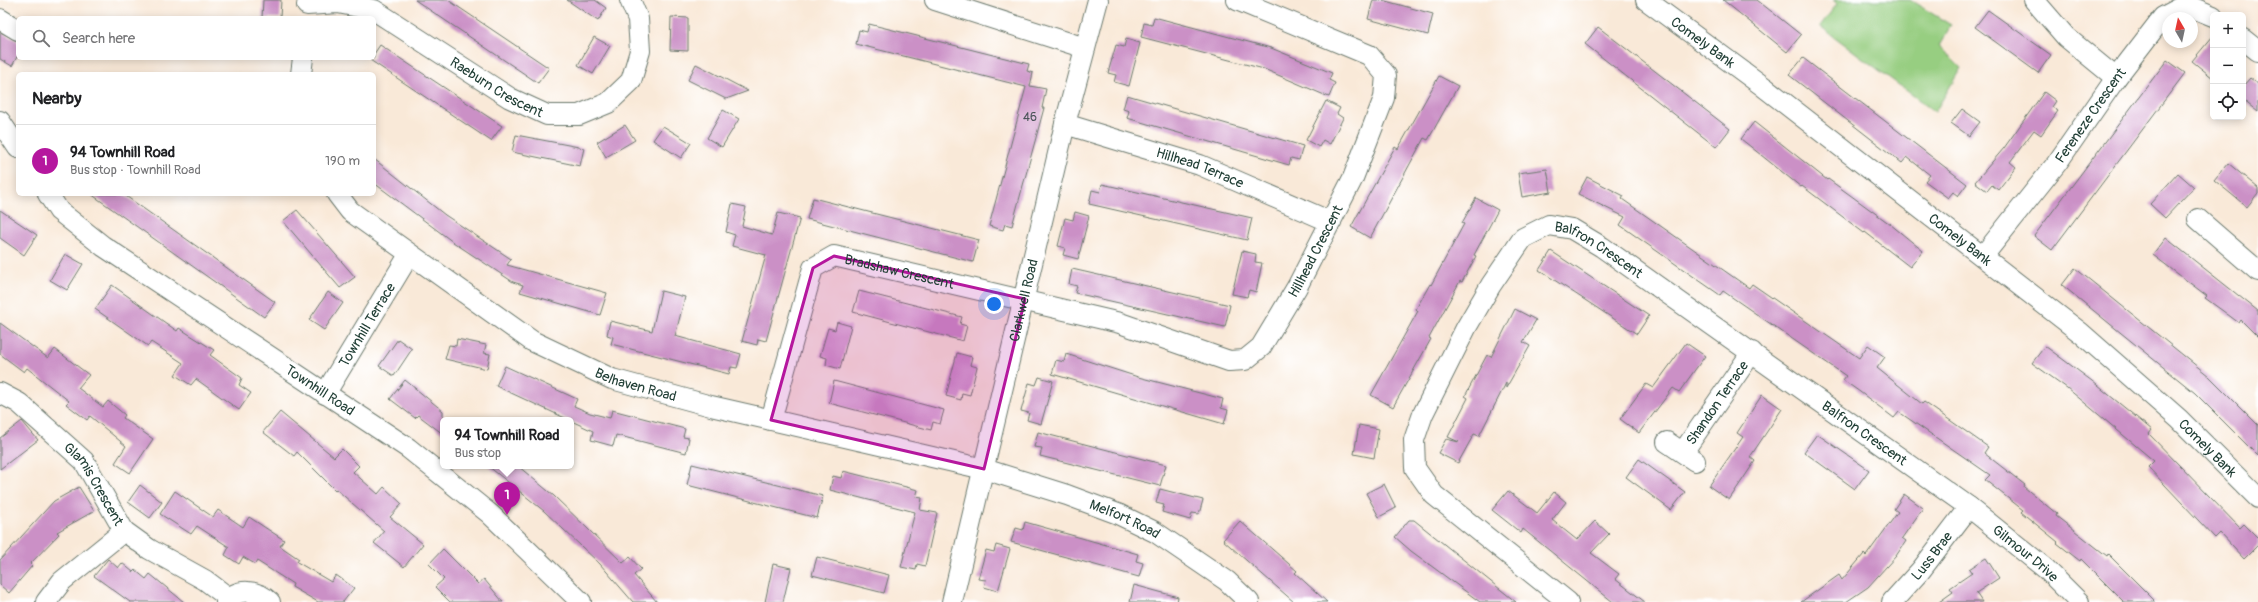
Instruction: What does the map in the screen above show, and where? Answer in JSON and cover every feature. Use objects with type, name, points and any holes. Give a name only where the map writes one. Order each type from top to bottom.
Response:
[{"type":"street","name":"Raeburn Crescent","points":[[307,8],[338,3],[374,10],[510,98],[547,115],[580,115],[608,103],[630,81],[640,51],[638,19],[630,0]]},
{"type":"street","points":[[935,0],[1085,48]]},
{"type":"street","name":"Clarkwell Road","points":[[952,602],[1025,299],[1065,124],[1098,0]]},
{"type":"street","name":"Hillhead Crescent","points":[[1025,299],[1120,323],[1229,361],[1245,360],[1261,347],[1298,287],[1353,178],[1384,98],[1386,75],[1370,55],[1237,0]]},
{"type":"street","name":"Comely Bank","points":[[1646,0],[1770,92],[2081,333],[2168,409],[2258,498]]},
{"type":"street","points":[[2034,0],[2066,37],[2116,78]]},
{"type":"street","name":"Fereneze Crescent","points":[[1983,256],[2057,163],[2116,78],[2163,17],[2180,8],[2191,7],[2210,15]]},
{"type":"street","points":[[0,19],[16,29]]},
{"type":"street","points":[[2246,41],[2258,51]]},
{"type":"street","points":[[301,72],[303,60]]},
{"type":"street","points":[[0,121],[16,142]]},
{"type":"street","name":"Hillhead Terrace","points":[[1065,124],[1200,165],[1331,222]]},
{"type":"street","name":"Townhill Road","points":[[49,196],[59,211],[102,246],[408,448],[490,514],[581,602]]},
{"type":"street","name":"Belhaven Road","points":[[339,196],[350,211],[409,255],[532,341],[612,379],[771,420],[984,469]]},
{"type":"street","points":[[2198,219],[2257,268]]},
{"type":"street","name":"Balfron Crescent","points":[[1568,602],[1434,495],[1415,468],[1414,440],[1423,414],[1466,328],[1490,285],[1523,238],[1549,226],[1572,229],[1602,247],[1969,507]]},
{"type":"street","name":"Townhill Terrace","points":[[325,394],[409,255]]},
{"type":"street","name":"Bradshaw Crescent","points":[[771,420],[813,268],[834,256],[1025,299]]},
{"type":"street","name":"Shandon Terrace","points":[[1682,452],[1752,352]]},
{"type":"street","name":"Glamis Crescent","points":[[0,393],[19,403],[84,461],[124,531],[149,550],[205,580],[228,600],[245,591],[255,592],[264,596],[270,602]]},
{"type":"street","name":"Melfort Road","points":[[984,469],[1118,514],[1155,532],[1227,581],[1248,602]]},
{"type":"street","name":"Luss Brae","points":[[1892,602],[1921,570],[1969,507]]},
{"type":"street","name":"Gilmour Drive","points":[[1969,507],[2046,569],[2079,602]]},
{"type":"street","points":[[46,602],[62,581],[124,531]]},
{"type":"highlighted area","points":[[834,256],[1025,299],[984,469],[771,420],[813,268]]},
{"type":"green space","points":[[1833,0],[1910,0],[1951,25],[1939,46],[1961,68],[1935,112],[1820,26],[1837,4]]},
{"type":"building","points":[[263,0],[281,0],[280,16],[262,16]]},
{"type":"building","points":[[415,0],[448,0],[549,68],[538,83]]},
{"type":"building","points":[[567,0],[595,0],[606,8],[598,21]]},
{"type":"building","points":[[1373,0],[1382,0],[1433,14],[1428,35],[1368,19]]},
{"type":"building","points":[[1723,0],[1757,0],[1801,35],[1787,52]]},
{"type":"building","points":[[1988,10],[2051,55],[2038,73],[1975,27]]},
{"type":"building","points":[[671,17],[688,18],[688,51],[670,50]]},
{"type":"building","points":[[1154,17],[1271,48],[1332,73],[1329,80],[1335,83],[1329,97],[1264,69],[1141,37],[1144,23],[1152,25]]},
{"type":"building","points":[[869,24],[1029,64],[1027,71],[1033,73],[1030,86],[1046,89],[1042,108],[1044,108],[1012,226],[1005,224],[1003,230],[989,226],[1026,87],[856,44],[859,30],[867,32]]},
{"type":"building","points":[[1598,27],[1730,129],[1716,147],[1585,44]]},
{"type":"building","points":[[0,32],[16,40],[16,59],[12,66],[0,59]]},
{"type":"building","points":[[594,37],[610,46],[593,74],[578,65]]},
{"type":"building","points":[[1126,39],[1140,43],[1129,86],[1114,82],[1116,75],[1108,73],[1116,45],[1124,47]]},
{"type":"building","points":[[2210,40],[2210,76],[2192,61]]},
{"type":"building","points":[[380,45],[502,126],[491,141],[370,60],[376,60],[376,51]]},
{"type":"building","points":[[1803,58],[1967,184],[1958,196],[1953,192],[1948,198],[1925,181],[1930,175],[1907,157],[1902,163],[1789,75]]},
{"type":"building","points":[[2167,60],[2185,73],[2052,250],[2034,236]]},
{"type":"building","points":[[696,64],[748,91],[726,99],[688,80]]},
{"type":"building","points":[[1439,76],[1458,86],[1428,140],[1424,138],[1370,238],[1351,227],[1395,147],[1398,149]]},
{"type":"building","points":[[2250,78],[2258,84],[2258,112],[2246,102],[2246,83]]},
{"type":"building","points":[[2044,92],[2056,101],[2052,107],[2058,111],[2041,135],[2034,130],[2010,162],[2016,167],[1998,190],[1992,185],[1987,191],[1975,182],[2004,148]]},
{"type":"building","points":[[1127,95],[1303,146],[1299,160],[1291,158],[1289,165],[1127,118],[1129,111],[1123,109]]},
{"type":"building","points":[[1326,101],[1340,108],[1337,114],[1343,118],[1330,144],[1323,140],[1319,147],[1306,140]]},
{"type":"building","points":[[1962,109],[1980,122],[1969,136],[1951,123]]},
{"type":"building","points":[[723,110],[739,119],[722,147],[707,138]]},
{"type":"building","points":[[1754,122],[1827,180],[1828,179],[1890,224],[1923,251],[1910,267],[1865,232],[1864,233],[1802,186],[1801,187],[1741,139]]},
{"type":"building","points":[[625,125],[635,140],[606,157],[597,142]]},
{"type":"building","points":[[663,126],[691,143],[681,158],[653,140]]},
{"type":"building","points":[[516,135],[584,148],[580,166],[512,152]]},
{"type":"building","points":[[376,161],[445,215],[511,259],[507,265],[607,293],[600,315],[520,292],[523,285],[513,282],[453,242],[376,184]]},
{"type":"building","points":[[2228,163],[2258,188],[2258,193],[2247,207],[2214,180]]},
{"type":"building","points":[[1547,169],[1551,192],[1522,197],[1518,173]]},
{"type":"building","points":[[2178,173],[2194,187],[2165,218],[2150,204]]},
{"type":"building","points":[[1587,177],[1624,196],[1622,199],[1749,288],[1752,284],[1859,358],[1868,345],[1885,357],[1877,368],[1922,404],[1924,402],[1988,447],[1984,453],[2025,485],[2024,487],[2057,514],[2056,516],[2107,556],[2108,554],[2156,602],[2124,602],[2081,559],[2080,561],[2057,543],[2058,542],[2021,512],[2023,510],[1985,480],[1990,475],[1899,412],[1894,418],[1843,380],[1846,376],[1723,291],[1720,295],[1644,242],[1620,225],[1625,217],[1578,194]]},
{"type":"building","points":[[1102,184],[1252,218],[1247,240],[1089,204],[1092,190],[1100,192]]},
{"type":"building","points":[[94,196],[126,196],[275,302],[264,317]]},
{"type":"building","points":[[813,198],[979,240],[973,262],[807,219]]},
{"type":"building","points":[[1476,198],[1498,210],[1474,255],[1476,256],[1462,282],[1460,281],[1429,338],[1431,339],[1393,407],[1371,395],[1418,311],[1416,309],[1430,284],[1431,285],[1464,224],[1462,223]]},
{"type":"building","points":[[732,204],[746,207],[742,226],[772,235],[778,213],[800,218],[766,341],[758,339],[757,345],[742,341],[766,255],[732,246],[735,235],[726,232]]},
{"type":"building","points":[[0,210],[37,235],[24,255],[0,238]]},
{"type":"building","points":[[297,210],[355,277],[340,288],[283,221]]},
{"type":"building","points":[[1075,212],[1089,216],[1078,259],[1063,255],[1065,248],[1058,246],[1065,218],[1073,220]]},
{"type":"building","points":[[2166,238],[2258,311],[2258,337],[2241,320],[2239,323],[2205,298],[2207,296],[2153,255]]},
{"type":"building","points":[[1242,251],[1256,254],[1255,262],[1262,263],[1256,292],[1249,290],[1247,297],[1232,294]]},
{"type":"building","points":[[1551,251],[1649,316],[1637,334],[1539,270]]},
{"type":"building","points":[[65,254],[83,264],[67,290],[50,280]]},
{"type":"building","points":[[2075,268],[2209,376],[2258,425],[2258,456],[2195,393],[2062,285]]},
{"type":"building","points":[[1072,269],[1230,305],[1225,327],[1075,293],[1077,286],[1069,284]]},
{"type":"building","points":[[112,285],[177,331],[179,328],[214,350],[210,355],[242,378],[239,385],[251,393],[239,410],[196,379],[191,385],[175,375],[183,363],[151,342],[148,346],[95,309]]},
{"type":"building","points":[[661,291],[685,297],[675,336],[741,354],[737,368],[731,367],[729,374],[611,344],[613,337],[607,335],[610,321],[652,331]]},
{"type":"building","points":[[859,291],[962,317],[960,324],[967,326],[963,341],[853,312]]},
{"type":"building","points":[[328,292],[343,303],[324,330],[309,320]]},
{"type":"building","points":[[1515,309],[1536,320],[1523,342],[1530,346],[1506,388],[1506,383],[1479,436],[1474,434],[1458,463],[1438,453],[1446,439],[1459,442],[1448,437],[1468,398],[1465,396],[1487,355],[1491,357]]},
{"type":"building","points":[[837,322],[851,326],[840,369],[826,365],[827,358],[820,356],[828,328],[835,330]]},
{"type":"building","points":[[0,323],[48,358],[55,349],[89,375],[78,388],[103,407],[108,401],[125,415],[123,418],[153,439],[130,473],[115,463],[126,446],[90,416],[87,420],[66,404],[69,401],[27,368],[24,372],[0,354]]},
{"type":"building","points":[[398,339],[412,349],[394,376],[379,366]]},
{"type":"building","points":[[457,339],[486,345],[484,353],[490,354],[487,369],[445,359],[449,345],[456,346]]},
{"type":"building","points":[[1686,343],[1705,356],[1679,392],[1673,388],[1639,433],[1620,419],[1646,384],[1653,388]]},
{"type":"building","points":[[2045,346],[2092,381],[2152,430],[2149,434],[2240,528],[2244,524],[2258,538],[2258,545],[2244,559],[2220,533],[2215,538],[2148,467],[2154,461],[2067,388],[2032,363]]},
{"type":"building","points":[[957,353],[972,357],[970,365],[977,367],[970,395],[962,393],[961,400],[946,396]]},
{"type":"building","points":[[1066,354],[1138,377],[1223,399],[1221,408],[1228,410],[1224,424],[1052,374],[1056,360],[1064,362]]},
{"type":"building","points":[[505,366],[577,399],[574,406],[590,413],[610,418],[612,410],[685,429],[683,437],[689,438],[686,453],[616,435],[613,446],[591,440],[593,431],[574,422],[574,417],[563,417],[496,386]]},
{"type":"building","points":[[1039,377],[1053,381],[1041,424],[1027,420],[1029,413],[1021,411],[1029,383],[1036,385]]},
{"type":"building","points":[[405,380],[443,411],[443,417],[440,417],[440,432],[418,415],[415,418],[390,399]]},
{"type":"building","points":[[834,381],[944,410],[940,424],[933,422],[931,430],[829,403]]},
{"type":"building","points":[[1762,395],[1782,409],[1750,457],[1755,461],[1729,500],[1709,486],[1743,437],[1737,433]]},
{"type":"building","points":[[280,412],[334,457],[342,449],[359,466],[353,472],[378,494],[384,487],[402,504],[390,517],[423,544],[404,567],[374,543],[384,531],[336,489],[335,490],[297,452],[294,456],[263,432]]},
{"type":"building","points":[[22,421],[38,440],[0,469],[0,438]]},
{"type":"building","points":[[1359,425],[1379,429],[1374,458],[1354,454]]},
{"type":"building","points":[[1038,432],[1166,465],[1160,486],[1040,456],[1042,448],[1034,447]]},
{"type":"building","points":[[1817,434],[1869,470],[1855,489],[1804,452]]},
{"type":"building","points":[[1639,459],[1685,492],[1671,510],[1626,477]]},
{"type":"building","points":[[692,464],[823,496],[817,518],[687,485]]},
{"type":"building","points":[[492,469],[522,469],[554,496],[623,563],[630,557],[641,569],[634,575],[657,602],[633,602],[600,564],[544,511]]},
{"type":"building","points":[[843,471],[918,490],[916,497],[922,498],[920,510],[937,513],[925,566],[917,564],[916,570],[901,567],[915,512],[830,490],[833,476],[841,478]]},
{"type":"building","points":[[1384,484],[1396,508],[1379,517],[1366,493]]},
{"type":"building","points":[[140,485],[162,502],[150,518],[128,502]]},
{"type":"building","points":[[79,487],[94,511],[57,532],[59,534],[30,564],[32,566],[9,593],[0,585],[0,560],[54,501]]},
{"type":"building","points":[[1160,489],[1203,500],[1199,514],[1192,513],[1190,520],[1162,512],[1164,505],[1156,503]]},
{"type":"building","points":[[175,491],[213,517],[218,510],[243,527],[249,517],[284,540],[280,546],[299,559],[297,562],[331,582],[336,575],[354,588],[343,602],[318,602],[292,587],[293,584],[257,561],[255,564],[243,557],[239,564],[225,555],[229,547],[197,526],[191,534],[160,514]]},
{"type":"building","points":[[1508,491],[1537,513],[1554,492],[1566,502],[1552,520],[1577,540],[1595,521],[1609,534],[1591,553],[1619,574],[1615,579],[1645,602],[1613,602],[1523,529],[1521,533],[1492,510]]},
{"type":"building","points":[[1904,494],[1923,508],[1902,538],[1906,541],[1896,556],[1868,587],[1846,602],[1801,602],[1839,575],[1842,580],[1864,554],[1866,556],[1898,512],[1894,509]]},
{"type":"building","points":[[1409,520],[1414,520],[1516,602],[1480,602],[1411,551],[1395,537]]},
{"type":"building","points":[[1240,521],[1297,571],[1295,573],[1327,602],[1294,602],[1223,540]]},
{"type":"building","points":[[1025,522],[1138,554],[1136,561],[1143,563],[1139,577],[1011,542],[1016,528],[1023,530]]},
{"type":"building","points":[[996,545],[1010,549],[998,591],[984,587],[986,580],[978,579],[986,550],[994,552]]},
{"type":"building","points":[[443,549],[478,584],[484,579],[503,602],[450,602],[435,587],[444,579],[429,564]]},
{"type":"building","points":[[817,557],[889,575],[884,593],[812,575]]},
{"type":"building","points":[[1986,558],[1999,578],[1976,593],[1982,602],[1939,602],[1953,592],[1950,588],[1972,573],[1969,569]]},
{"type":"building","points":[[108,559],[118,568],[122,563],[133,572],[135,570],[146,579],[150,574],[184,602],[130,602],[94,576]]},
{"type":"building","points":[[773,564],[791,568],[783,602],[765,602]]},
{"type":"building","points":[[1134,585],[1178,597],[1177,602],[1130,602]]},
{"type":"place","name":"94 Townhill Road","points":[[507,515]]}]
